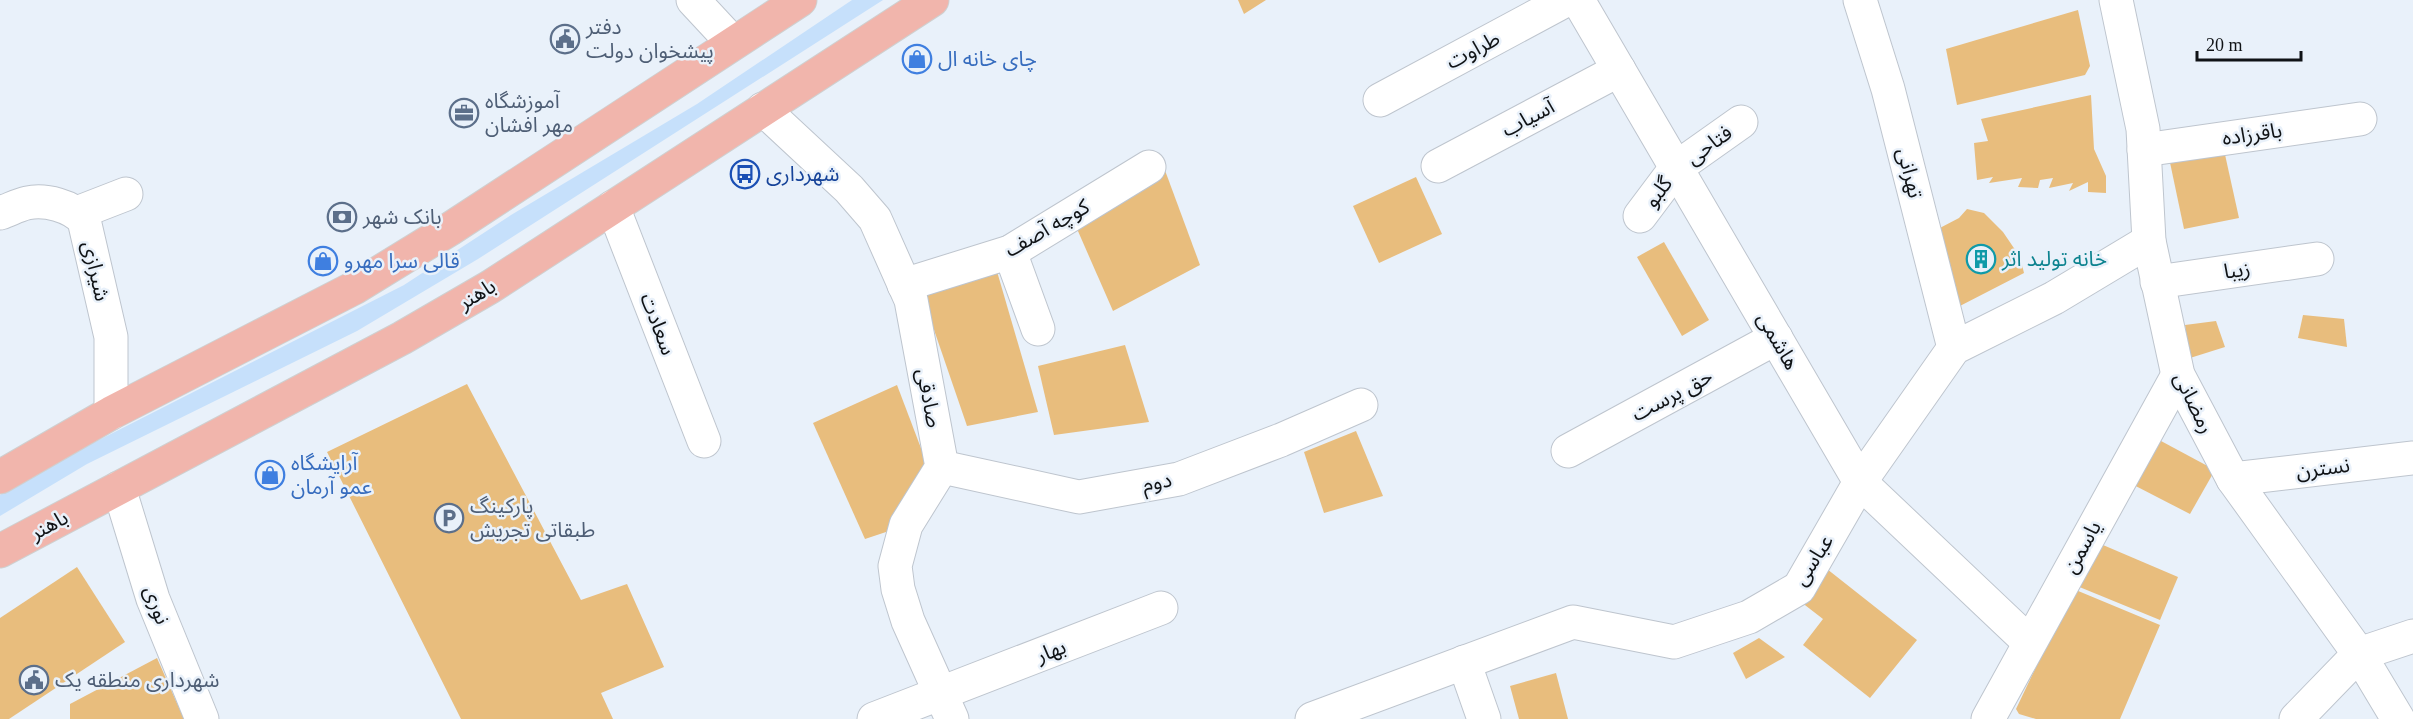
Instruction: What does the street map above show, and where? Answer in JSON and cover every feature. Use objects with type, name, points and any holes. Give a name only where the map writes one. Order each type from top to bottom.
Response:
[{"type":"main road","points":[[0,477],[111,413],[354,288],[450,229],[800,0]]},
{"type":"main road","name":"باهنر","points":[[0,551],[402,338],[490,287],[932,0]]},
{"type":"street","points":[[693,0],[733,43]]},
{"type":"street","name":"طراوت","points":[[1380,100],[1566,0]]},
{"type":"street","name":"هاشمی","points":[[1578,0],[1860,482],[2029,642]]},
{"type":"street","name":"تهرانی","points":[[1860,0],[1888,89],[1954,348]]},
{"type":"street","name":"رمضانی","points":[[2116,0],[2143,129],[2149,241],[2178,375],[2233,479],[2359,654],[2398,719]]},
{"type":"street","name":"آسیاب","points":[[1438,166],[1619,70]]},
{"type":"street","name":"صادقی","points":[[763,109],[849,189],[875,219],[911,300],[942,467]]},
{"type":"street","name":"باقرزاده","points":[[2144,150],[2360,119]]},
{"type":"street","name":"فتاحی","points":[[1676,168],[1741,122]]},
{"type":"street","name":"کوچه آصف","points":[[904,285],[1010,252],[1149,167]]},
{"type":"street","name":"گلبو","points":[[1640,216],[1676,168]]},
{"type":"street","points":[[77,213],[126,194]]},
{"type":"street","name":"شیرازی","points":[[0,213],[29,202],[57,204],[77,213],[84,220],[111,337],[111,413]]},
{"type":"street","name":"سعادت","points":[[613,207],[704,441]]},
{"type":"street","name":"عباسی","points":[[1312,719],[1359,711],[1464,663],[1573,622],[1674,642],[1749,617],[1799,588],[1860,482],[1954,348],[2054,298],[2149,241]]},
{"type":"street","points":[[1010,252],[1038,329]]},
{"type":"street","name":"زیبا","points":[[2157,282],[2317,259]]},
{"type":"street","name":"حق پرست","points":[[1568,451],[1776,338]]},
{"type":"street","name":"یاسمن","points":[[1988,719],[2178,375]]},
{"type":"street","name":"دوم","points":[[942,467],[1079,497],[1179,479],[1281,440],[1361,405]]},
{"type":"street","name":"نسترن","points":[[2233,479],[2413,458]]},
{"type":"street","points":[[942,467],[906,525],[895,566],[898,588],[908,621],[946,706]]},
{"type":"street","name":"نوری","points":[[119,488],[153,599],[202,719]]},
{"type":"street","name":"بهار","points":[[874,719],[946,706],[1161,608]]},
{"type":"street","points":[[2296,719],[2359,654],[2413,636]]},
{"type":"street","points":[[1464,663],[1484,719]]},
{"type":"shaded area","points":[[852,0],[883,0],[478,259],[357,331],[87,464],[0,516],[0,495],[32,474],[404,285],[511,215],[697,104]]},
{"type":"building","points":[[1238,0],[1266,0],[1244,14]]},
{"type":"building","points":[[2078,10],[2090,66],[2085,75],[1957,105],[1946,49]]},
{"type":"building","points":[[2091,95],[2094,149],[2106,176],[2106,193],[2088,192],[2088,182],[2069,191],[2073,183],[2049,188],[2053,178],[2040,180],[2038,188],[2018,187],[2022,178],[1989,183],[1993,177],[1977,180],[1974,143],[1988,141],[1981,119]]},
{"type":"building","points":[[2222,141],[2239,218],[2184,229],[2168,153]]},
{"type":"building","points":[[1163,165],[1200,265],[1113,311],[1074,222]]},
{"type":"building","points":[[1416,177],[1442,234],[1379,263],[1353,206]]},
{"type":"building","name":"خانه تولید اثر","points":[[1967,209],[1984,213],[2003,232],[2020,257],[2024,273],[1956,308],[1936,230],[1959,218]]},
{"type":"building","points":[[1664,242],[1709,320],[1682,336],[1637,257]]},
{"type":"building","points":[[996,268],[1038,412],[967,426],[921,292]]},
{"type":"building","points":[[2303,315],[2344,319],[2347,347],[2298,338]]},
{"type":"building","points":[[2216,321],[2225,347],[2190,358],[2185,325]]},
{"type":"building","points":[[1125,345],[1149,422],[1054,435],[1038,366]]},
{"type":"building","name":"پارکینگ طبقاتی تجریش","points":[[467,384],[581,600],[627,584],[664,667],[601,693],[613,719],[461,719],[327,452]]},
{"type":"building","points":[[897,385],[927,464],[892,530],[865,539],[813,423]]},
{"type":"building","points":[[1356,431],[1383,496],[1324,513],[1304,452]]},
{"type":"building","points":[[2148,434],[2215,470],[2190,514],[2124,480]]},
{"type":"building","points":[[2096,542],[2178,577],[2160,620],[2077,586]]},
{"type":"building","name":"شهرداری منطقه یک","points":[[77,567],[125,642],[9,719],[0,719],[0,618]]},
{"type":"building","points":[[1827,569],[1917,640],[1870,698],[1803,645],[1823,619],[1801,602]]},
{"type":"building","points":[[2071,588],[2160,625],[2120,719],[2036,719],[2019,714],[2016,709]]},
{"type":"building","points":[[1759,638],[1785,657],[1746,679],[1733,653]]},
{"type":"building","points":[[157,658],[184,719],[70,719],[70,704]]},
{"type":"building","points":[[1556,673],[1568,719],[1519,719],[1510,686]]},
{"type":"place","name":"دفتر پیشخوان دولت","points":[[565,39]]},
{"type":"place","name":"چای خانه ال","points":[[917,59]]},
{"type":"place","name":"آموزشگاه مهر افشان","points":[[464,113]]},
{"type":"place","name":"شهرداری","points":[[745,174]]},
{"type":"place","name":"بانک شهر","points":[[342,217]]},
{"type":"place","name":"خانه تولید اثر","points":[[1981,259]]},
{"type":"place","name":"قالی سرا مهرو","points":[[323,261]]},
{"type":"place","name":"آرایشگاه عمو آرمان","points":[[270,475]]},
{"type":"place","name":"پارکینگ طبقاتی تجریش","points":[[449,518]]},
{"type":"place","name":"شهرداری منطقه یک","points":[[34,680]]}]
